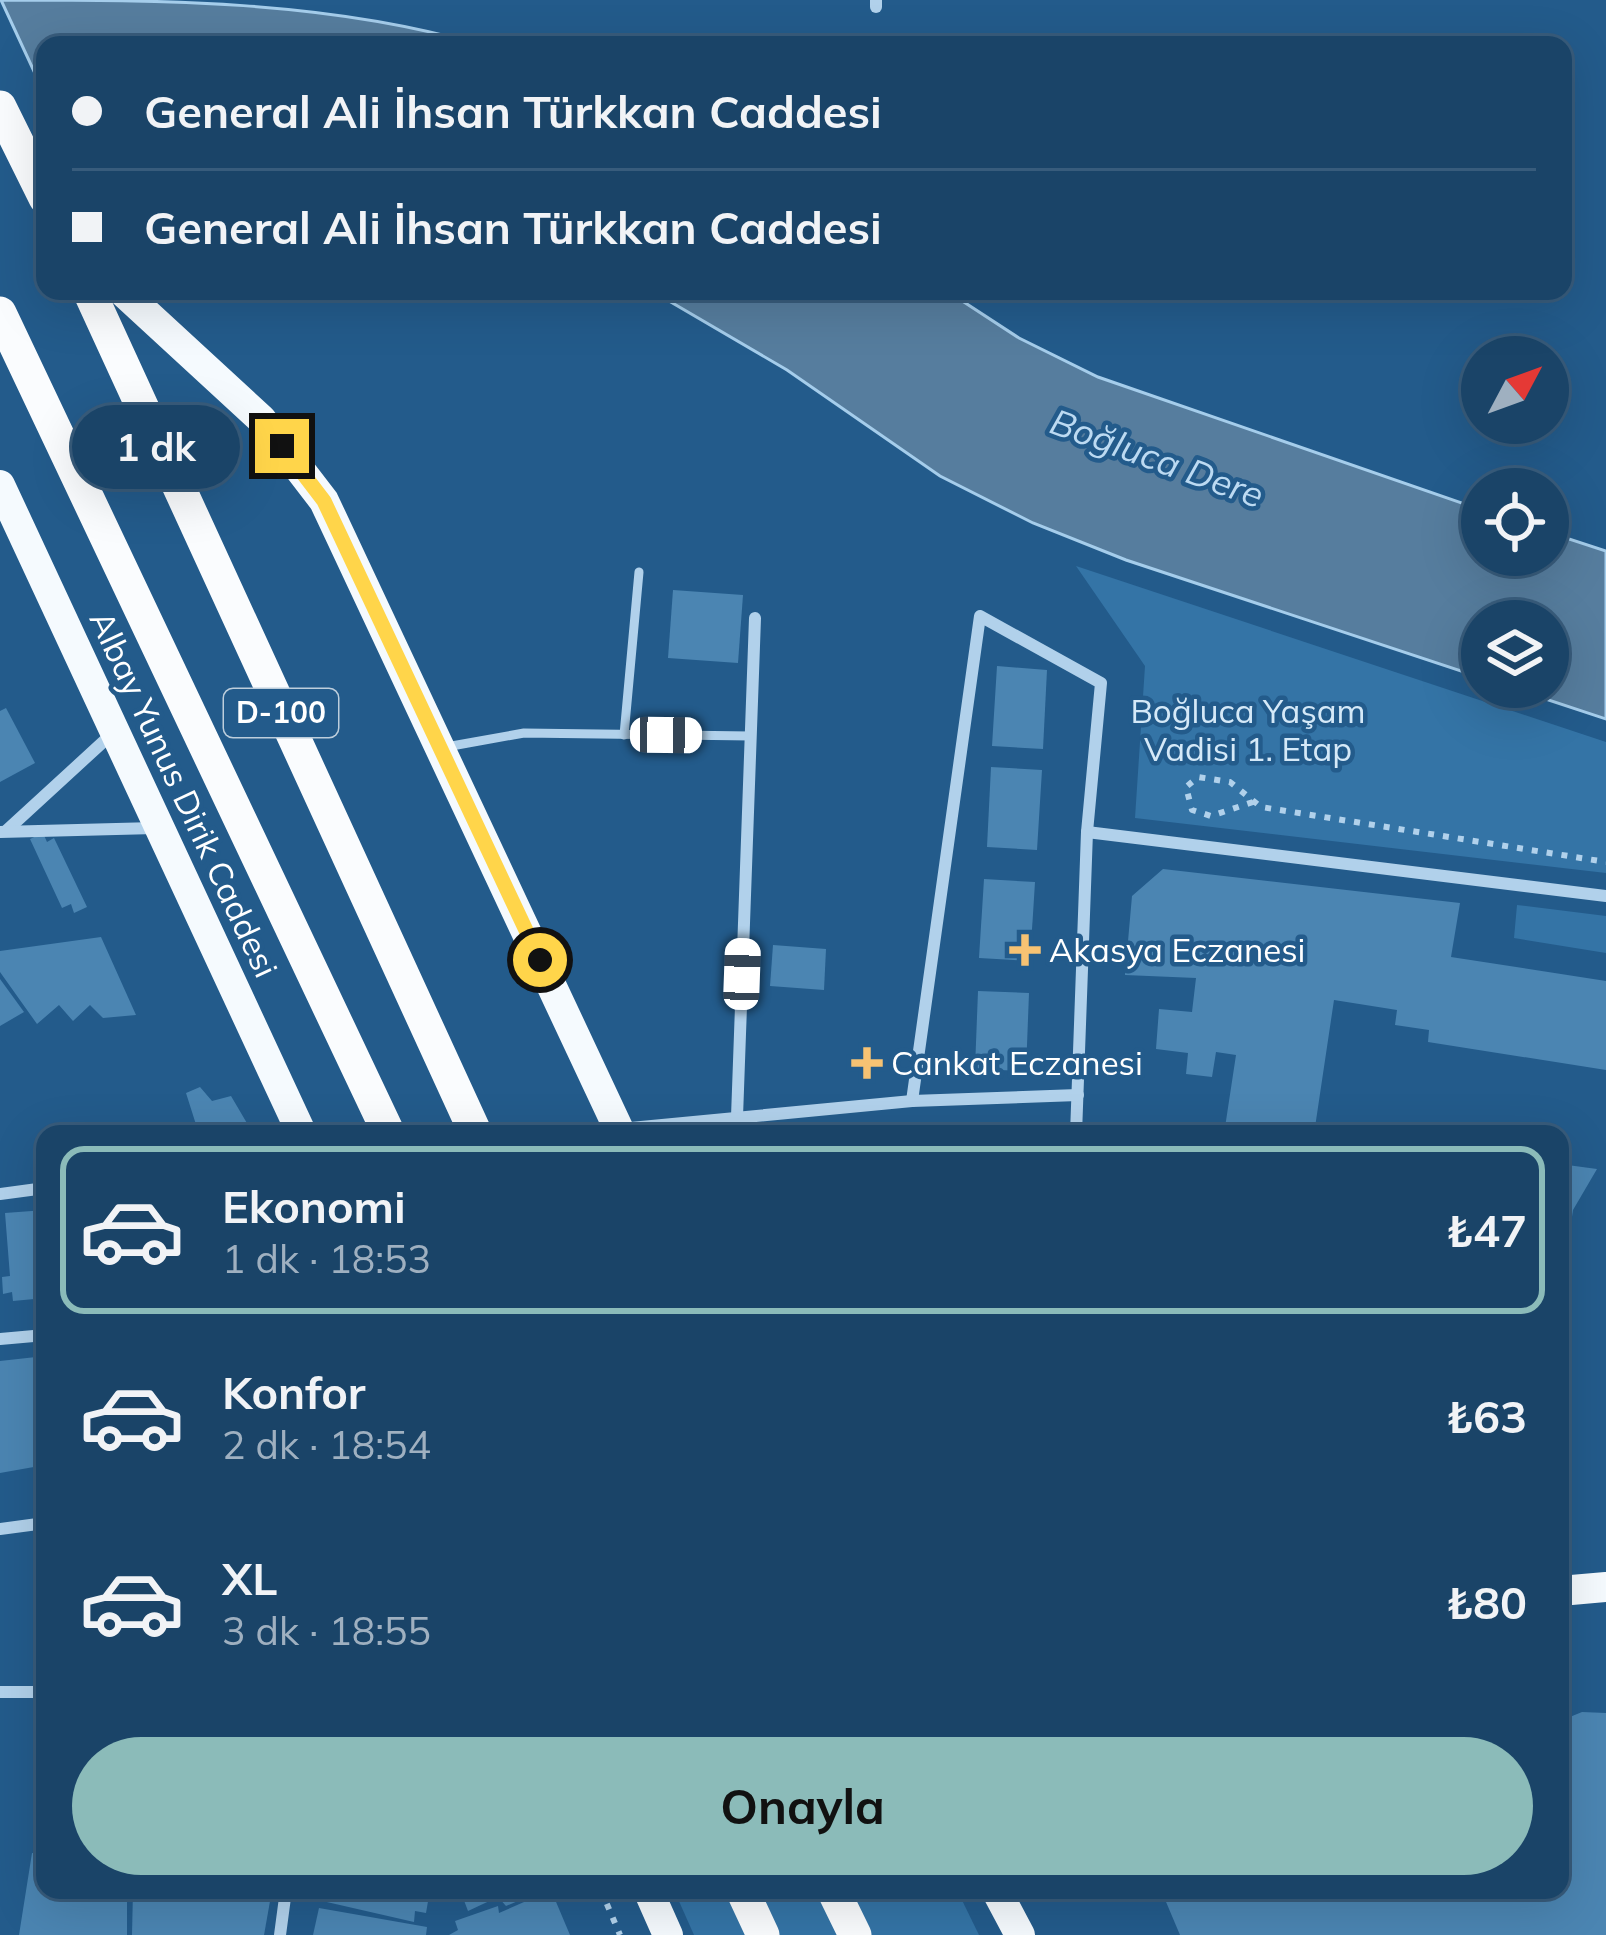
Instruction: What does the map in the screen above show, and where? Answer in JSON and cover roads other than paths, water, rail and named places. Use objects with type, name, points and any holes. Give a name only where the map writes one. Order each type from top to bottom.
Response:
[{"type":"highway","points":[[0,107],[36,182]]},
{"type":"highway","name":"D-100","points":[[93,300],[472,1125]]},
{"type":"highway","name":"D-100","points":[[0,314],[385,1125]]},
{"type":"highway","points":[[746,1899],[763,1935]]},
{"type":"highway","points":[[837,1899],[855,1935]]},
{"type":"main road","points":[[132,300],[261,418],[324,501],[617,1125]]},
{"type":"main road","name":"Albay Yunus Dirik Caddesi","points":[[0,485],[298,1125]]},
{"type":"main road","points":[[1569,1590],[1606,1587]]},
{"type":"main road","points":[[652,1899],[668,1935]]},
{"type":"main road","points":[[1001,1899],[1020,1935]]},
{"type":"street","points":[[912,1101],[980,616],[1101,683],[1087,832],[1076,1125]]},
{"type":"street","points":[[737,1117],[755,617]]},
{"type":"street","points":[[3,832],[115,731]]},
{"type":"street","points":[[3,832],[160,828]]},
{"type":"street","points":[[1087,832],[1606,896]]},
{"type":"street","points":[[675,1125],[912,1101],[1078,1095]]},
{"type":"street","points":[[0,1194],[36,1189]]},
{"type":"street","points":[[0,1339],[36,1336]]},
{"type":"street","points":[[0,1529],[36,1524]]},
{"type":"street","points":[[0,1692],[36,1692]]},
{"type":"street","points":[[280,1935],[285,1899]]},
{"type":"lane","points":[[624,734],[639,572]]},
{"type":"lane","points":[[442,748],[484,736],[751,736]]},
{"type":"water","points":[[1,0],[243,6],[363,19],[446,36],[36,36],[36,76]]},
{"type":"water","name":"Boğluca Dere","points":[[667,300],[961,300],[1019,338],[1098,377],[1461,503],[1461,576],[1569,576],[1569,539],[1606,551],[1606,719],[1569,707],[1569,600],[1461,600],[1461,671],[1126,560],[1033,523],[940,476],[787,370]]},
{"type":"place","name":"Akasya Eczanesi","points":[[1025,950]]},
{"type":"place","name":"Cankat Eczanesi","points":[[867,1063]]},
{"type":"park label","name":"Boğluca Yaşam Vadisi 1. Etap","points":[[1248,730]]}]
